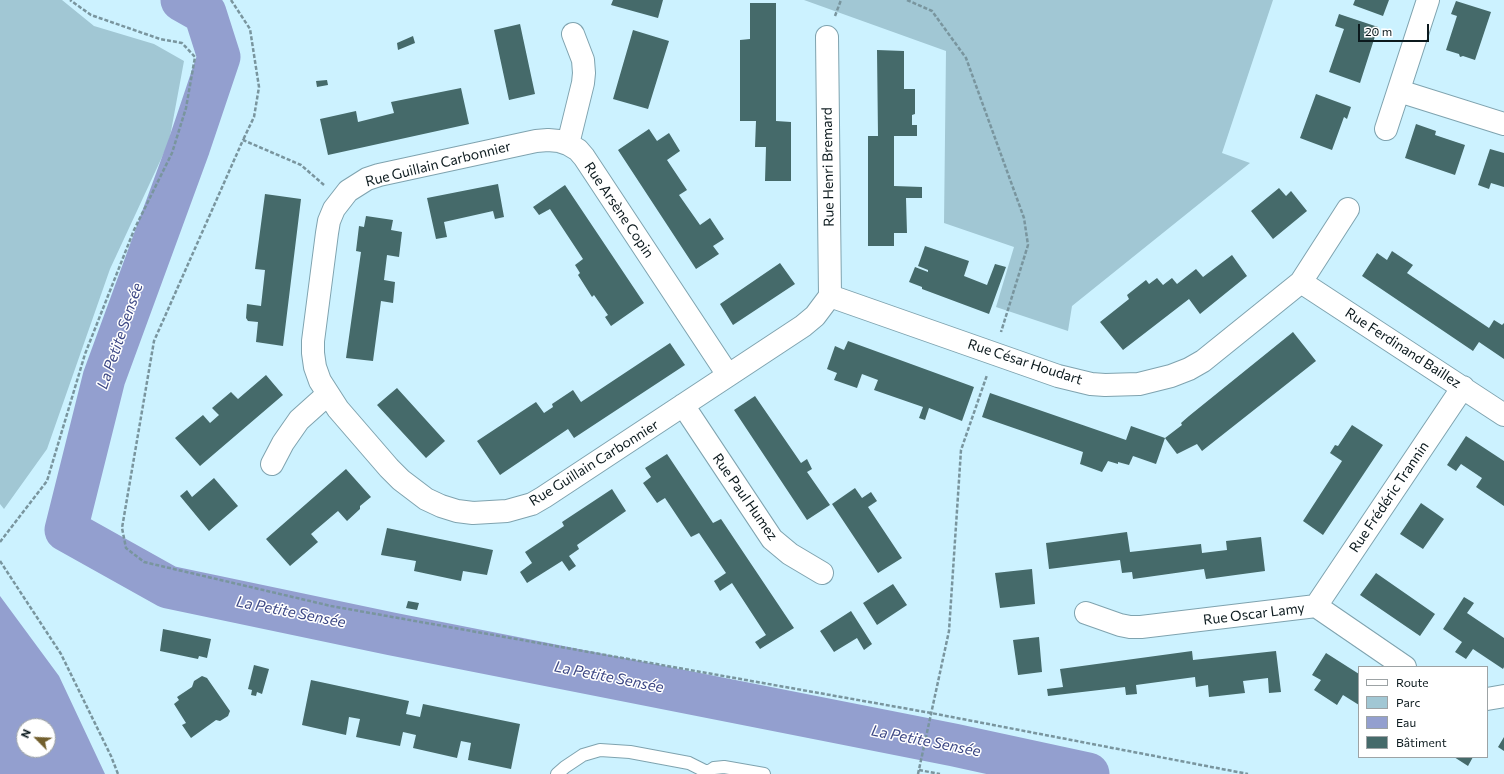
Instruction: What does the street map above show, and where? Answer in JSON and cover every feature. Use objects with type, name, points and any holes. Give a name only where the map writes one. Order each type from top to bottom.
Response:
[{"type":"street","points":[[1386,129],[1428,0]]},
{"type":"street","points":[[568,144],[583,83],[584,73],[583,60],[573,34]]},
{"type":"street","name":"Rue Henri Bremard","points":[[827,37],[830,296]]},
{"type":"street","points":[[1399,91],[1504,124]]},
{"type":"street","name":"Rue Guillain Carbonnier","points":[[568,144],[553,140],[536,141],[379,175],[356,184],[340,199],[334,208],[327,233],[313,341],[315,367],[320,381],[338,409],[389,468],[414,491],[426,499],[457,511],[473,513],[507,511],[532,504],[810,320],[830,296]]},
{"type":"street","name":"Rue Arsène Copin","points":[[568,144],[578,150],[584,157],[728,375]]},
{"type":"street","name":"Rue César Houdart","points":[[830,296],[1058,376],[1091,384],[1121,386],[1139,384],[1156,381],[1189,369],[1203,361],[1301,282],[1348,209]]},
{"type":"street","name":"Rue Ferdinand Baillez","points":[[1301,282],[1504,415]]},
{"type":"street","name":"Rue Frédéric Trannin","points":[[1316,606],[1463,387]]},
{"type":"street","points":[[272,464],[283,443],[299,420],[328,394]]},
{"type":"street","name":"Rue Paul Humez","points":[[683,405],[772,539],[790,554],[822,573]]},
{"type":"street","name":"Rue Oscar Lamy","points":[[1086,613],[1120,625],[1141,628],[1316,606],[1404,666]]},
{"type":"street","points":[[1488,699],[1504,696]]},
{"type":"lane","points":[[557,774],[564,767],[583,755],[600,750],[630,752],[689,763],[706,773],[714,768],[724,767],[764,774]]},
{"type":"path","points":[[0,542],[47,481],[85,354],[134,230],[172,153],[186,108],[195,57],[182,43],[160,39],[91,14],[70,0]]},
{"type":"path","points":[[231,0],[250,29],[259,87],[254,117],[154,341],[122,528],[126,548],[144,562],[331,606],[931,713],[1248,774]]},
{"type":"path","points":[[243,140],[301,165],[340,199]]},
{"type":"path","points":[[0,561],[61,654],[111,756],[118,774]]},
{"type":"path","points":[[918,774],[930,718]]},
{"type":"path","points":[[919,770],[940,774]]},
{"type":"green space","points":[[0,0],[62,0],[94,26],[154,44],[184,61],[169,142],[110,269],[47,449],[4,509],[0,504]]},
{"type":"green space","points":[[804,0],[1273,0],[1222,153],[1250,163],[1072,306],[1068,331],[996,307],[1014,247],[944,223],[946,51]]},
{"type":"water","points":[[0,596],[59,676],[105,774],[0,774]]},
{"type":"building","points":[[613,0],[663,0],[658,18],[611,5]]},
{"type":"building","points":[[1355,0],[1389,0],[1383,16],[1353,5]]},
{"type":"building","points":[[1456,1],[1491,12],[1475,60],[1463,56],[1460,57],[1459,54],[1446,50],[1457,16],[1451,14]]},
{"type":"building","points":[[750,3],[776,3],[776,121],[791,122],[791,181],[765,181],[766,147],[755,147],[756,121],[740,121],[740,40],[750,39]]},
{"type":"building","points":[[1339,14],[1378,27],[1360,83],[1329,72],[1344,29],[1335,26]]},
{"type":"building","points":[[520,24],[535,94],[509,100],[494,30]]},
{"type":"building","points":[[633,30],[669,41],[648,109],[613,99]]},
{"type":"building","points":[[413,36],[415,43],[398,50],[397,43]]},
{"type":"building","points":[[877,50],[904,51],[904,89],[915,89],[915,114],[912,115],[912,125],[917,125],[917,136],[894,136],[894,186],[922,187],[922,198],[906,198],[907,233],[894,233],[894,246],[868,246],[868,136],[878,136]]},
{"type":"building","points":[[327,80],[328,85],[317,87],[316,81]]},
{"type":"building","points":[[461,88],[469,124],[328,155],[320,119],[356,111],[358,122],[394,113],[391,102]]},
{"type":"building","points":[[1316,94],[1351,107],[1347,119],[1344,117],[1332,150],[1300,138]]},
{"type":"building","points":[[1416,124],[1436,131],[1435,135],[1465,145],[1455,175],[1405,158]]},
{"type":"building","points":[[649,129],[657,141],[669,133],[680,151],[667,160],[687,190],[679,195],[700,225],[710,218],[724,239],[713,246],[719,254],[696,269],[618,150]]},
{"type":"building","points":[[1490,149],[1504,153],[1504,187],[1491,183],[1489,189],[1478,185]]},
{"type":"building","points":[[498,184],[504,217],[495,219],[493,211],[444,222],[447,237],[436,239],[427,198]]},
{"type":"building","points":[[565,185],[644,303],[611,326],[605,317],[608,315],[594,295],[592,297],[578,275],[580,273],[575,265],[583,259],[550,209],[539,215],[533,207]]},
{"type":"building","points":[[1279,188],[1286,196],[1291,191],[1307,211],[1273,239],[1251,211]]},
{"type":"building","points":[[265,194],[301,199],[283,346],[256,342],[258,322],[248,321],[246,318],[247,304],[261,306],[265,270],[255,269]]},
{"type":"building","points":[[366,216],[393,220],[391,230],[402,232],[399,257],[387,255],[384,280],[395,282],[393,303],[381,301],[373,361],[346,358],[361,252],[356,251],[359,226],[364,227]]},
{"type":"building","points":[[925,246],[969,261],[964,276],[987,285],[995,264],[1006,267],[989,314],[922,289],[922,287],[909,282],[915,267],[928,272],[928,270],[918,266]]},
{"type":"building","points":[[1392,251],[1413,265],[1407,273],[1489,328],[1494,320],[1502,325],[1504,323],[1504,359],[1479,342],[1473,351],[1362,276],[1377,253],[1387,260]]},
{"type":"building","points":[[1232,255],[1247,276],[1200,314],[1189,299],[1123,350],[1100,322],[1129,299],[1127,295],[1146,280],[1149,284],[1157,278],[1163,285],[1172,278],[1177,284],[1196,269],[1203,277]]},
{"type":"building","points":[[780,263],[795,284],[733,325],[720,304]]},
{"type":"building","points":[[1293,332],[1316,361],[1202,451],[1197,444],[1177,454],[1165,438],[1182,425],[1181,423],[1189,416]]},
{"type":"building","points":[[848,341],[974,387],[962,421],[929,408],[925,420],[919,418],[923,407],[874,390],[878,380],[862,374],[857,388],[834,380],[837,373],[827,369],[835,346],[844,350]]},
{"type":"building","points":[[670,343],[685,365],[574,438],[568,429],[500,475],[477,441],[536,402],[544,413],[553,407],[552,404],[573,390],[581,402]]},
{"type":"building","points":[[266,375],[283,395],[200,466],[175,438],[203,415],[210,423],[219,415],[212,408],[231,392],[238,399]]},
{"type":"building","points":[[397,388],[445,441],[426,458],[377,405]]},
{"type":"building","points":[[990,393],[1126,440],[1131,426],[1165,438],[1156,464],[1133,456],[1129,465],[1108,461],[1102,472],[1080,464],[1083,452],[982,417]]},
{"type":"building","points":[[755,396],[801,463],[807,459],[812,469],[807,472],[830,505],[807,520],[734,410]]},
{"type":"building","points":[[1352,425],[1383,445],[1323,535],[1303,521],[1342,461],[1330,453],[1335,445],[1338,446]]},
{"type":"building","points":[[1466,436],[1504,461],[1504,506],[1476,487],[1482,478],[1461,464],[1456,471],[1447,465]]},
{"type":"building","points":[[667,454],[713,523],[721,519],[794,628],[760,649],[755,642],[766,635],[732,583],[720,591],[714,581],[726,573],[699,533],[691,537],[665,498],[657,503],[643,483],[651,477],[645,468]]},
{"type":"building","points":[[346,469],[371,497],[360,506],[360,509],[347,521],[338,511],[311,534],[318,542],[290,566],[266,539]]},
{"type":"building","points":[[214,478],[238,506],[209,531],[180,496],[187,490],[192,497]]},
{"type":"building","points":[[855,488],[862,498],[871,492],[877,501],[868,507],[902,558],[878,573],[832,504]]},
{"type":"building","points":[[612,489],[626,511],[577,545],[579,549],[569,556],[576,566],[569,571],[562,561],[527,583],[520,572],[532,563],[525,552],[564,526],[562,522]]},
{"type":"building","points":[[1421,503],[1444,519],[1423,549],[1400,534]]},
{"type":"building","points":[[387,528],[493,550],[487,575],[463,571],[461,581],[414,571],[416,561],[381,555]]},
{"type":"building","points":[[1127,532],[1130,552],[1201,544],[1202,553],[1227,550],[1226,541],[1261,537],[1265,571],[1206,579],[1204,569],[1133,579],[1132,572],[1122,573],[1120,560],[1049,569],[1046,543]]},
{"type":"building","points":[[1032,569],[1035,604],[1000,608],[995,573]]},
{"type":"building","points":[[1376,573],[1435,614],[1420,636],[1360,595]]},
{"type":"building","points":[[893,584],[907,605],[877,625],[863,603]]},
{"type":"building","points":[[1464,597],[1474,603],[1467,613],[1504,638],[1503,669],[1473,649],[1466,659],[1455,652],[1462,642],[1443,629]]},
{"type":"building","points":[[408,601],[419,603],[417,610],[406,608]]},
{"type":"building","points":[[851,611],[872,644],[864,650],[857,638],[834,652],[820,631]]},
{"type":"building","points":[[163,629],[211,639],[207,658],[199,656],[198,659],[160,651]]},
{"type":"building","points":[[1039,637],[1042,672],[1018,675],[1013,640]]},
{"type":"building","points":[[1192,651],[1193,660],[1276,651],[1281,692],[1269,693],[1268,678],[1243,681],[1245,693],[1209,697],[1208,685],[1196,687],[1195,677],[1136,685],[1137,694],[1126,695],[1125,687],[1048,696],[1047,689],[1063,687],[1060,669]]},
{"type":"building","points":[[1326,653],[1358,673],[1358,704],[1343,695],[1337,705],[1314,690],[1321,680],[1312,675]]},
{"type":"building","points":[[254,665],[269,669],[262,694],[257,692],[256,696],[251,695],[252,690],[248,689]]},
{"type":"building","points":[[202,676],[207,678],[230,711],[228,716],[220,721],[216,720],[191,738],[182,725],[186,723],[174,704],[179,700],[177,697],[192,687],[194,681]]},
{"type":"building","points":[[311,680],[409,701],[406,714],[420,717],[423,704],[520,724],[511,769],[468,760],[471,743],[461,741],[457,758],[413,748],[416,735],[403,732],[400,746],[356,737],[360,719],[349,717],[346,735],[302,725]]},
{"type":"building","points":[[1504,737],[1504,751],[1498,747]]},
{"type":"building","points":[[1456,758],[1472,758],[1468,766]]},
{"type":"waterway","name":"La Petite Sensée","points":[[182,0],[205,13],[219,57],[189,146],[104,378],[66,530],[168,587],[392,634],[954,745],[1088,774]]}]
